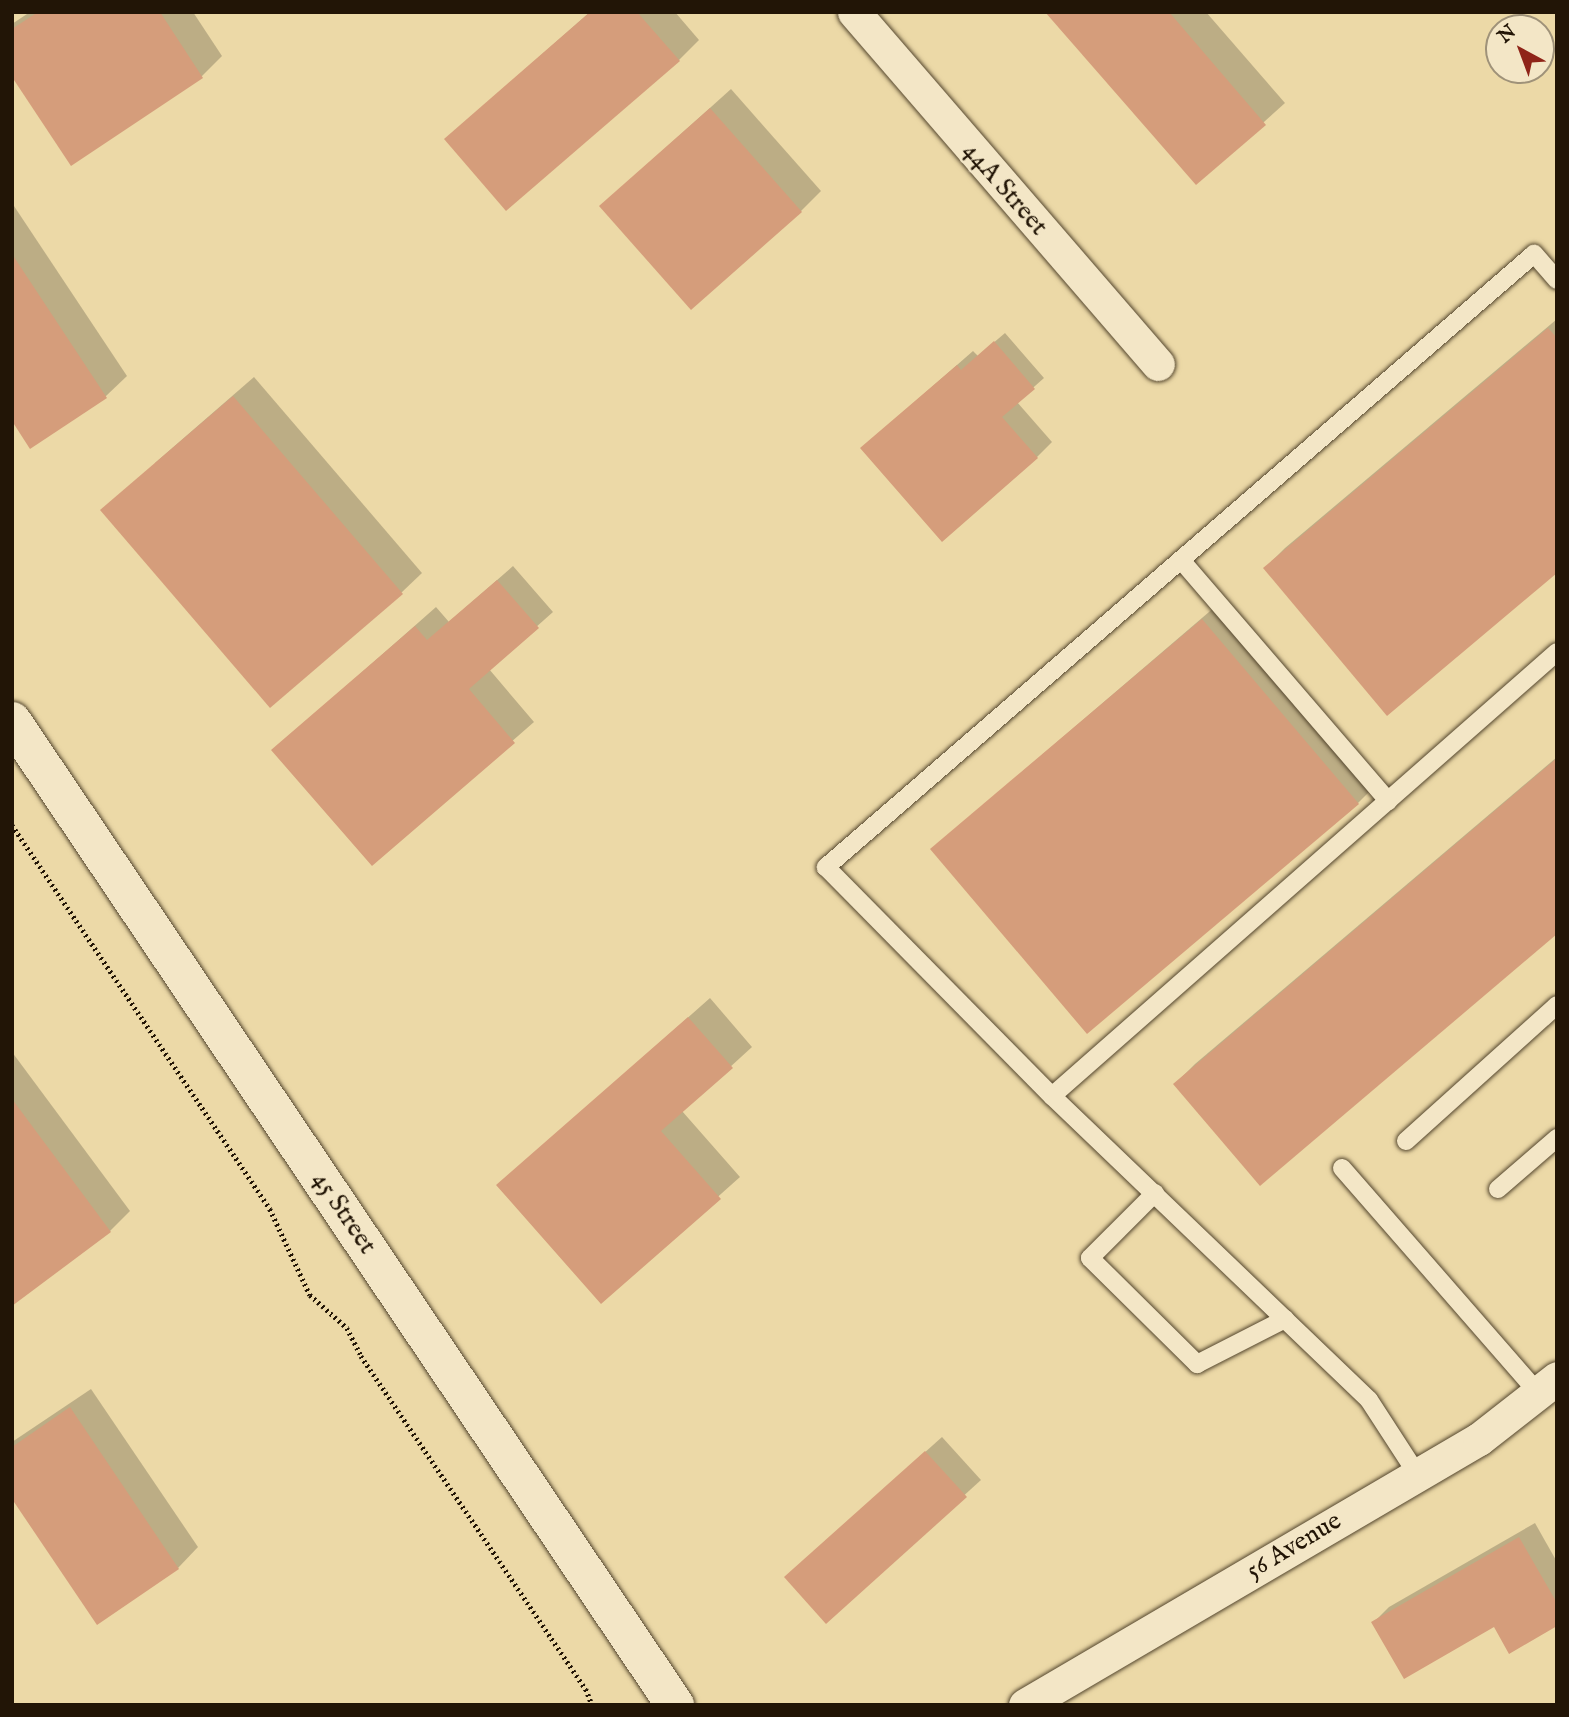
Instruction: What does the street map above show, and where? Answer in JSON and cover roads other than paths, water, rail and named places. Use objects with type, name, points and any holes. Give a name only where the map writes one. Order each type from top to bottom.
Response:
[{"type":"main road","name":"45 Street","points":[[12,721],[675,1705]]},
{"type":"street","name":"44A Street","points":[[854,12],[1158,364]]},
{"type":"street","name":"56 Avenue","points":[[1025,1705],[1479,1439],[1548,1386]]},
{"type":"lane","points":[[1417,1474],[1369,1400],[1052,1096],[826,867],[1534,254],[1557,280]]},
{"type":"lane","points":[[1181,560],[1388,801]]},
{"type":"lane","points":[[1052,1096],[1557,652]]},
{"type":"lane","points":[[1406,1141],[1557,1005]]},
{"type":"lane","points":[[1498,1189],[1557,1138]]},
{"type":"lane","points":[[1342,1168],[1548,1386]]},
{"type":"lane","points":[[1155,1193],[1090,1258],[1197,1364],[1285,1319]]}]
